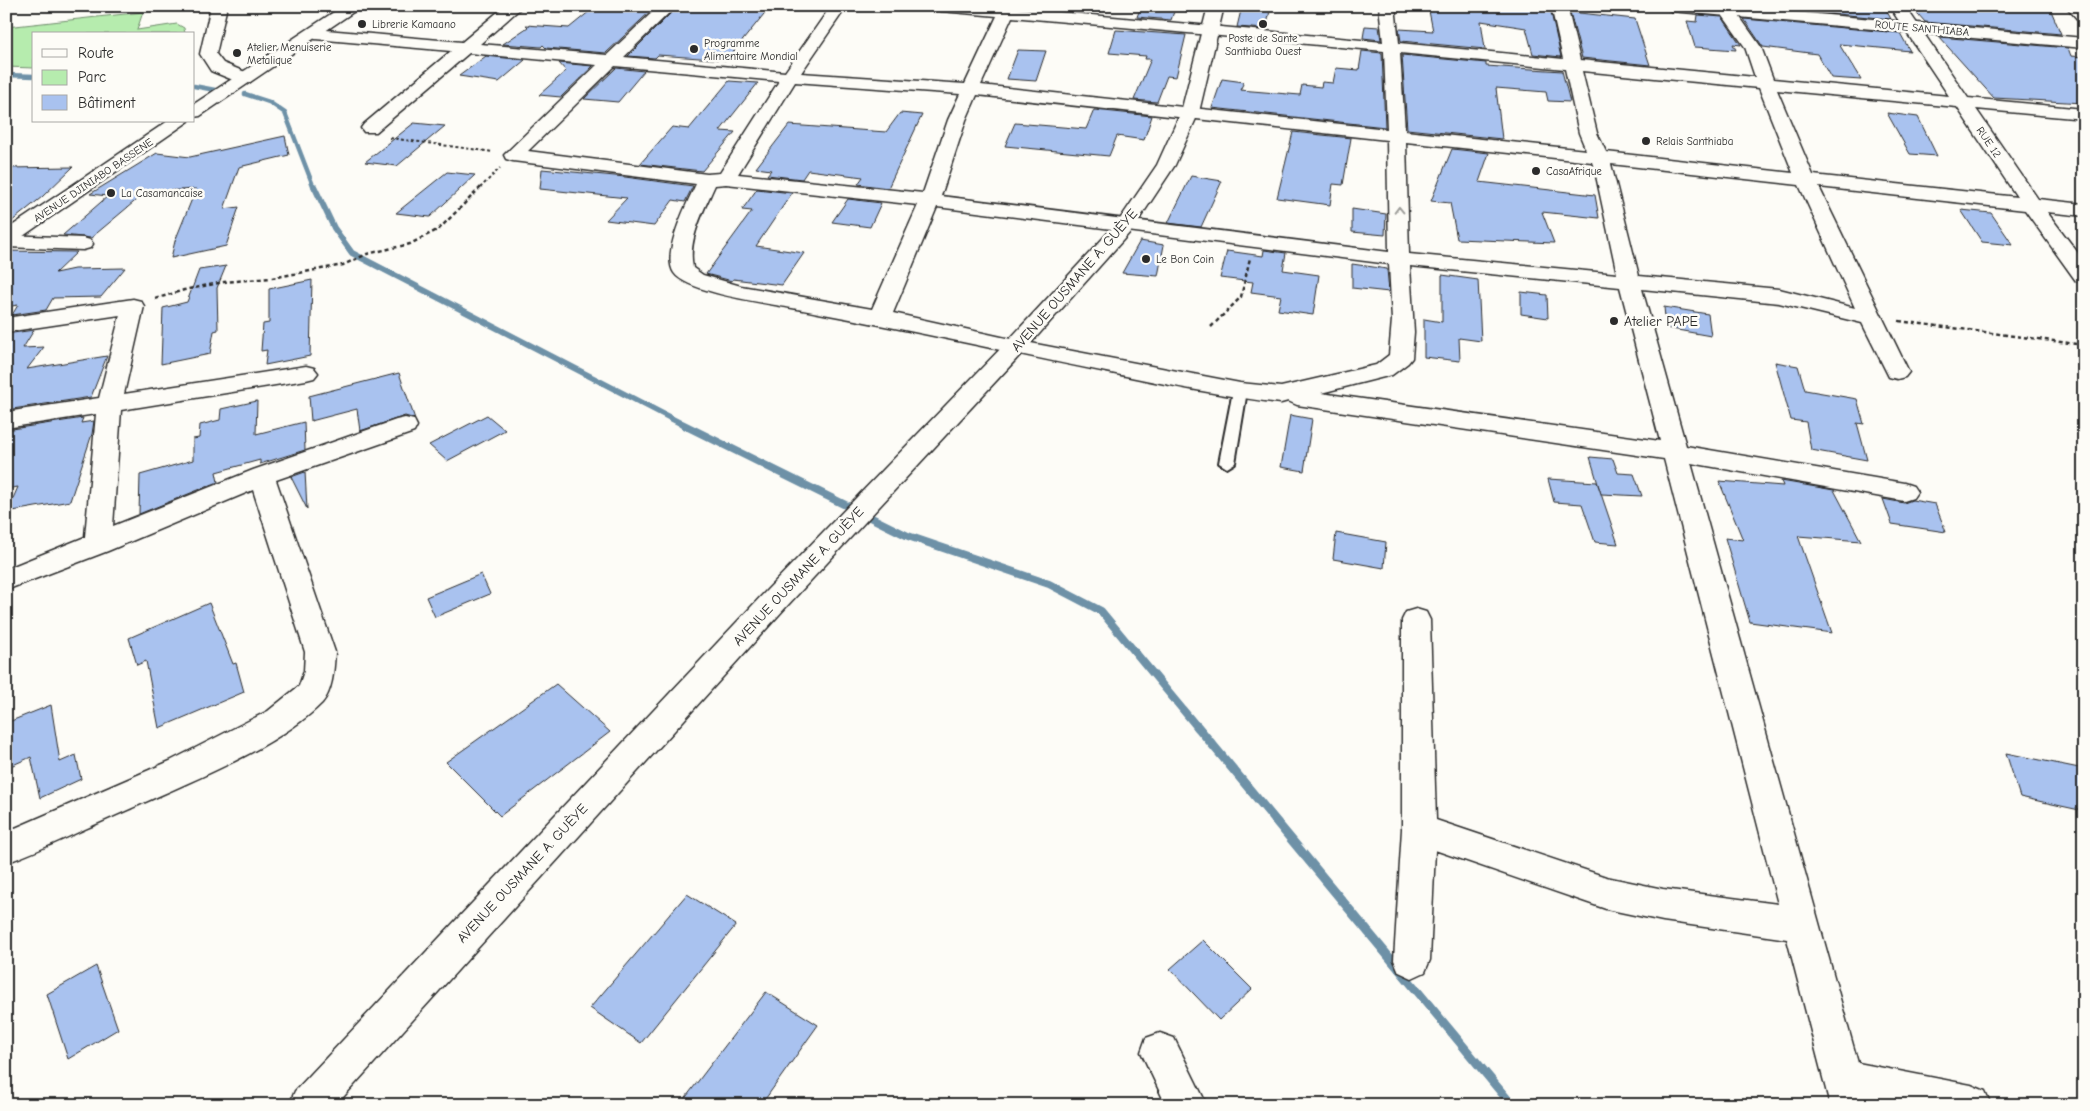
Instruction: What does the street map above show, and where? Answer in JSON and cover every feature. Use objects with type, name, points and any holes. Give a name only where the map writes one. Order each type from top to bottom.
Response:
[{"type":"street","points":[[219,6],[208,54],[211,62],[217,67],[244,78]]},
{"type":"street","points":[[195,111],[244,78],[316,34],[354,6]]},
{"type":"street","points":[[370,128],[515,6]]},
{"type":"street","points":[[513,155],[668,6]]},
{"type":"street","points":[[839,6],[716,179],[686,229],[680,262],[683,271],[689,277],[740,292],[880,317],[1016,347],[1240,391],[1281,395],[1674,452],[1904,492]]},
{"type":"street","points":[[941,6],[1008,9],[2084,114]]},
{"type":"street","name":"AVENUE OUSMANE A. GUÈYE","points":[[309,1099],[857,512],[1016,347],[1125,226],[1166,165],[1190,112],[1212,30],[1216,6]]},
{"type":"street","points":[[1281,395],[1384,370],[1400,358],[1405,333],[1399,259],[1393,47],[1387,6]]},
{"type":"street","points":[[1559,6],[1588,133],[1600,156],[1629,281],[1674,452],[1847,1092],[1971,1105]]},
{"type":"street","name":"ROUTE SANTHIABA","points":[[1671,6],[1726,9],[2084,43]]},
{"type":"street","name":"RUE 12","points":[[1897,6],[2032,205],[2084,276]]},
{"type":"street","points":[[2074,6],[2084,17]]},
{"type":"street","points":[[880,317],[930,200],[957,120],[1008,9]]},
{"type":"street","points":[[1726,9],[1753,48],[1805,178],[1897,372]]},
{"type":"street","points":[[316,34],[790,77],[970,89],[1805,178],[2084,210]]},
{"type":"street","name":"AVENUE DJINIABO BASSENE","points":[[6,240],[179,122]]},
{"type":"street","points":[[513,155],[716,179],[930,200],[1254,243],[1779,296],[1871,318]]},
{"type":"street","points":[[6,240],[83,244]]},
{"type":"street","points":[[6,325],[133,306],[109,406],[98,544]]},
{"type":"street","points":[[6,420],[109,406],[306,373]]},
{"type":"street","points":[[6,580],[262,476],[405,426]]},
{"type":"street","points":[[6,848],[238,743],[278,720],[312,693],[318,672],[320,652],[262,476]]},
{"type":"street","points":[[1412,960],[1418,829],[1416,620]]},
{"type":"street","points":[[1418,829],[1606,893],[1663,905],[1802,924]]},
{"type":"street","points":[[1160,1052],[1187,1105]]},
{"type":"lane","points":[[1227,463],[1240,391]]},
{"type":"path","points":[[370,128],[375,134],[383,138],[513,155]]},
{"type":"path","points":[[133,306],[184,290],[224,282],[272,278],[351,262],[367,254],[402,247],[439,229],[513,155]]},
{"type":"path","points":[[1211,327],[1241,297],[1254,243]]},
{"type":"path","points":[[1871,318],[2084,345]]},
{"type":"shaded area","points":[[94,6],[154,6],[90,14]]},
{"type":"green space","points":[[143,12],[137,30],[177,24],[184,28],[185,32],[32,32],[32,68],[6,67],[6,27]]},
{"type":"building","points":[[596,6],[656,6],[606,53],[546,48],[543,45],[541,47],[503,44],[528,27],[526,25],[569,28]]},
{"type":"building","points":[[678,6],[744,6],[743,8],[768,9],[727,60],[658,55],[655,58],[628,56]]},
{"type":"building","points":[[1141,6],[1176,6],[1171,20],[1137,17]]},
{"type":"building","name":"Poste de Sante Santhiaba Ouest","points":[[1242,6],[1271,6],[1266,29],[1237,27]]},
{"type":"building","points":[[1428,6],[1527,6],[1550,8],[1561,57],[1533,54],[1526,28],[1481,21],[1485,49],[1401,41],[1399,29],[1433,31]]},
{"type":"building","points":[[1750,6],[1884,6],[1891,19]]},
{"type":"building","points":[[1911,6],[2049,6],[2061,34],[1925,22]]},
{"type":"building","points":[[1570,12],[1635,19],[1650,65],[1582,58]]},
{"type":"building","points":[[1698,15],[1722,17],[1741,45],[1733,44],[1736,50],[1695,47],[1687,21],[1697,22]]},
{"type":"building","points":[[1744,19],[1900,33],[1910,51],[1839,44],[1861,80],[1831,78],[1817,54],[1763,47]]},
{"type":"building","points":[[1365,26],[1379,27],[1381,40],[1363,38]]},
{"type":"building","points":[[1116,30],[1186,35],[1176,77],[1167,76],[1157,102],[1134,100],[1151,59],[1145,59],[1146,56],[1109,53]]},
{"type":"building","points":[[1939,37],[2068,48],[2071,56],[2084,57],[2084,103],[1994,98]]},
{"type":"building","points":[[1018,50],[1046,51],[1036,81],[1007,79]]},
{"type":"building","points":[[1362,51],[1382,53],[1385,127],[1212,108],[1222,79],[1244,82],[1240,90],[1300,95],[1302,85],[1321,87],[1322,82],[1333,83],[1336,68],[1359,70]]},
{"type":"building","points":[[1402,55],[1486,63],[1486,66],[1562,71],[1570,102],[1548,101],[1546,92],[1496,88],[1502,139],[1407,129]]},
{"type":"building","points":[[486,56],[525,60],[499,82],[459,76]]},
{"type":"building","points":[[559,63],[593,66],[561,97],[539,95],[566,71]]},
{"type":"building","points":[[616,68],[644,71],[618,102],[584,99]]},
{"type":"building","points":[[729,81],[758,83],[720,131],[735,132],[702,171],[640,164],[672,127],[689,129]]},
{"type":"building","points":[[1094,110],[1152,116],[1144,140],[1117,136],[1109,156],[1005,146],[1015,123],[1086,129]]},
{"type":"building","points":[[900,113],[922,115],[888,188],[858,184],[863,177],[808,170],[802,179],[767,175],[771,170],[756,168],[789,125],[886,132]]},
{"type":"building","points":[[1887,113],[1918,117],[1937,156],[1910,154]]},
{"type":"building","points":[[414,123],[445,126],[397,166],[365,162]]},
{"type":"building","points":[[1293,132],[1351,138],[1343,185],[1333,184],[1330,205],[1277,198]]},
{"type":"building","points":[[285,136],[289,155],[239,167],[224,209],[239,207],[226,246],[171,258],[175,241],[196,189],[146,192],[91,238],[63,235],[108,196],[90,194],[157,153],[190,157]]},
{"type":"building","points":[[1452,149],[1489,153],[1479,182],[1595,195],[1599,218],[1542,212],[1554,243],[1457,239],[1450,203],[1431,201]]},
{"type":"building","points":[[73,167],[42,197],[6,226],[6,168]]},
{"type":"building","points":[[542,169],[693,186],[685,202],[673,200],[654,226],[606,220],[627,198],[540,189]]},
{"type":"building","points":[[447,172],[475,175],[430,217],[396,213]]},
{"type":"building","points":[[1191,176],[1222,181],[1201,227],[1168,223]]},
{"type":"building","points":[[757,189],[792,193],[756,246],[804,253],[782,285],[733,279],[732,281],[706,274],[752,211],[742,210]]},
{"type":"building","points":[[848,199],[881,203],[870,227],[832,222]]},
{"type":"building","points":[[1352,209],[1386,214],[1385,235],[1352,232]]},
{"type":"building","points":[[1961,210],[1991,213],[2013,245],[1982,242]]},
{"type":"building","points":[[1140,241],[1164,245],[1158,276],[1122,273]]},
{"type":"building","points":[[1264,250],[1286,253],[1283,270],[1319,275],[1313,315],[1278,310],[1281,296],[1251,292],[1253,282],[1220,278],[1227,251],[1263,256]]},
{"type":"building","points":[[6,251],[77,252],[55,273],[74,269],[125,268],[101,297],[53,298],[46,310],[12,315],[18,305],[6,307]]},
{"type":"building","points":[[1352,264],[1387,269],[1389,292],[1352,288]]},
{"type":"building","points":[[226,266],[217,288],[218,330],[214,331],[210,354],[161,364],[163,308],[187,302],[199,270]]},
{"type":"building","points":[[1442,275],[1478,280],[1481,341],[1459,338],[1460,361],[1424,357],[1424,319],[1442,322]]},
{"type":"building","points":[[312,280],[310,356],[265,365],[267,350],[261,351],[263,324],[269,323],[269,289]]},
{"type":"building","points":[[1521,292],[1547,295],[1548,318],[1521,314]]},
{"type":"building","points":[[1664,307],[1708,314],[1711,336],[1666,328]]},
{"type":"building","points":[[34,330],[23,348],[44,347],[27,369],[107,356],[91,397],[6,410],[6,334]]},
{"type":"building","points":[[1775,362],[1798,366],[1805,390],[1857,399],[1864,424],[1857,423],[1867,460],[1811,450],[1806,422],[1791,420]]},
{"type":"building","points":[[399,373],[415,419],[405,416],[360,431],[357,409],[311,421],[309,396]]},
{"type":"building","points":[[257,401],[256,434],[304,422],[305,450],[260,464],[260,460],[216,472],[218,482],[139,514],[140,475],[193,460],[193,439],[199,438],[200,425],[220,420],[221,409]]},
{"type":"building","points":[[487,415],[505,430],[447,461],[429,445]]},
{"type":"building","points":[[1290,415],[1312,419],[1304,471],[1281,467]]},
{"type":"building","points":[[83,418],[81,423],[94,421],[92,434],[70,501],[7,512],[18,487],[6,489],[6,430]]},
{"type":"building","points":[[1590,457],[1613,459],[1618,473],[1634,474],[1642,496],[1601,494]]},
{"type":"building","points":[[305,472],[307,509],[291,477]]},
{"type":"building","points":[[1548,479],[1597,482],[1618,544],[1595,542],[1582,504],[1554,502]]},
{"type":"building","points":[[1719,481],[1783,486],[1781,481],[1834,490],[1861,541],[1798,536],[1832,633],[1750,622],[1725,538],[1743,540]]},
{"type":"building","points":[[1883,499],[1904,503],[1912,500],[1935,504],[1946,532],[1892,524]]},
{"type":"building","points":[[1336,533],[1386,542],[1384,568],[1333,559]]},
{"type":"building","points":[[481,574],[490,594],[435,617],[426,597]]},
{"type":"building","points":[[209,603],[233,664],[236,663],[244,692],[159,728],[146,661],[137,665],[129,638]]},
{"type":"building","points":[[556,684],[610,732],[500,816],[446,762]]},
{"type":"building","points":[[51,705],[60,762],[76,755],[81,779],[40,798],[31,757],[6,768],[6,723]]},
{"type":"building","points":[[2006,753],[2084,769],[2084,811],[2020,797]]},
{"type":"building","points":[[687,894],[736,925],[641,1043],[590,1008]]},
{"type":"building","points":[[1203,940],[1252,989],[1219,1020],[1170,969]]},
{"type":"building","points":[[96,966],[118,1029],[68,1059],[47,994]]},
{"type":"building","points":[[766,992],[818,1025],[761,1105],[680,1105]]},
{"type":"waterway","points":[[6,75],[32,76]]},
{"type":"waterway","points":[[195,86],[215,90]]},
{"type":"waterway","points":[[245,94],[269,102],[285,113],[314,188]]},
{"type":"waterway","points":[[314,186],[334,228],[352,253],[684,425]]},
{"type":"waterway","points":[[684,425],[908,536],[1049,584],[1101,611],[1198,728]]},
{"type":"waterway","points":[[1197,726],[1512,1105]]},
{"type":"place","name":"Librerie Kamaano","points":[[362,24]]},
{"type":"place","name":"Poste de Sante Santhiaba Ouest","points":[[1263,24]]},
{"type":"place","name":"Programme Alimentaire Mondial","points":[[694,49]]},
{"type":"place","name":"Atelier Menuiserie Metalique","points":[[237,53]]},
{"type":"place","name":"Relais Santhiaba","points":[[1646,141]]},
{"type":"place","name":"CasaAfrique","points":[[1536,171]]},
{"type":"place","name":"La Casamancaise","points":[[111,193]]},
{"type":"place","name":"Le Bon Coin","points":[[1146,259]]},
{"type":"place","name":"Atelier PAPE","points":[[1614,321]]}]
